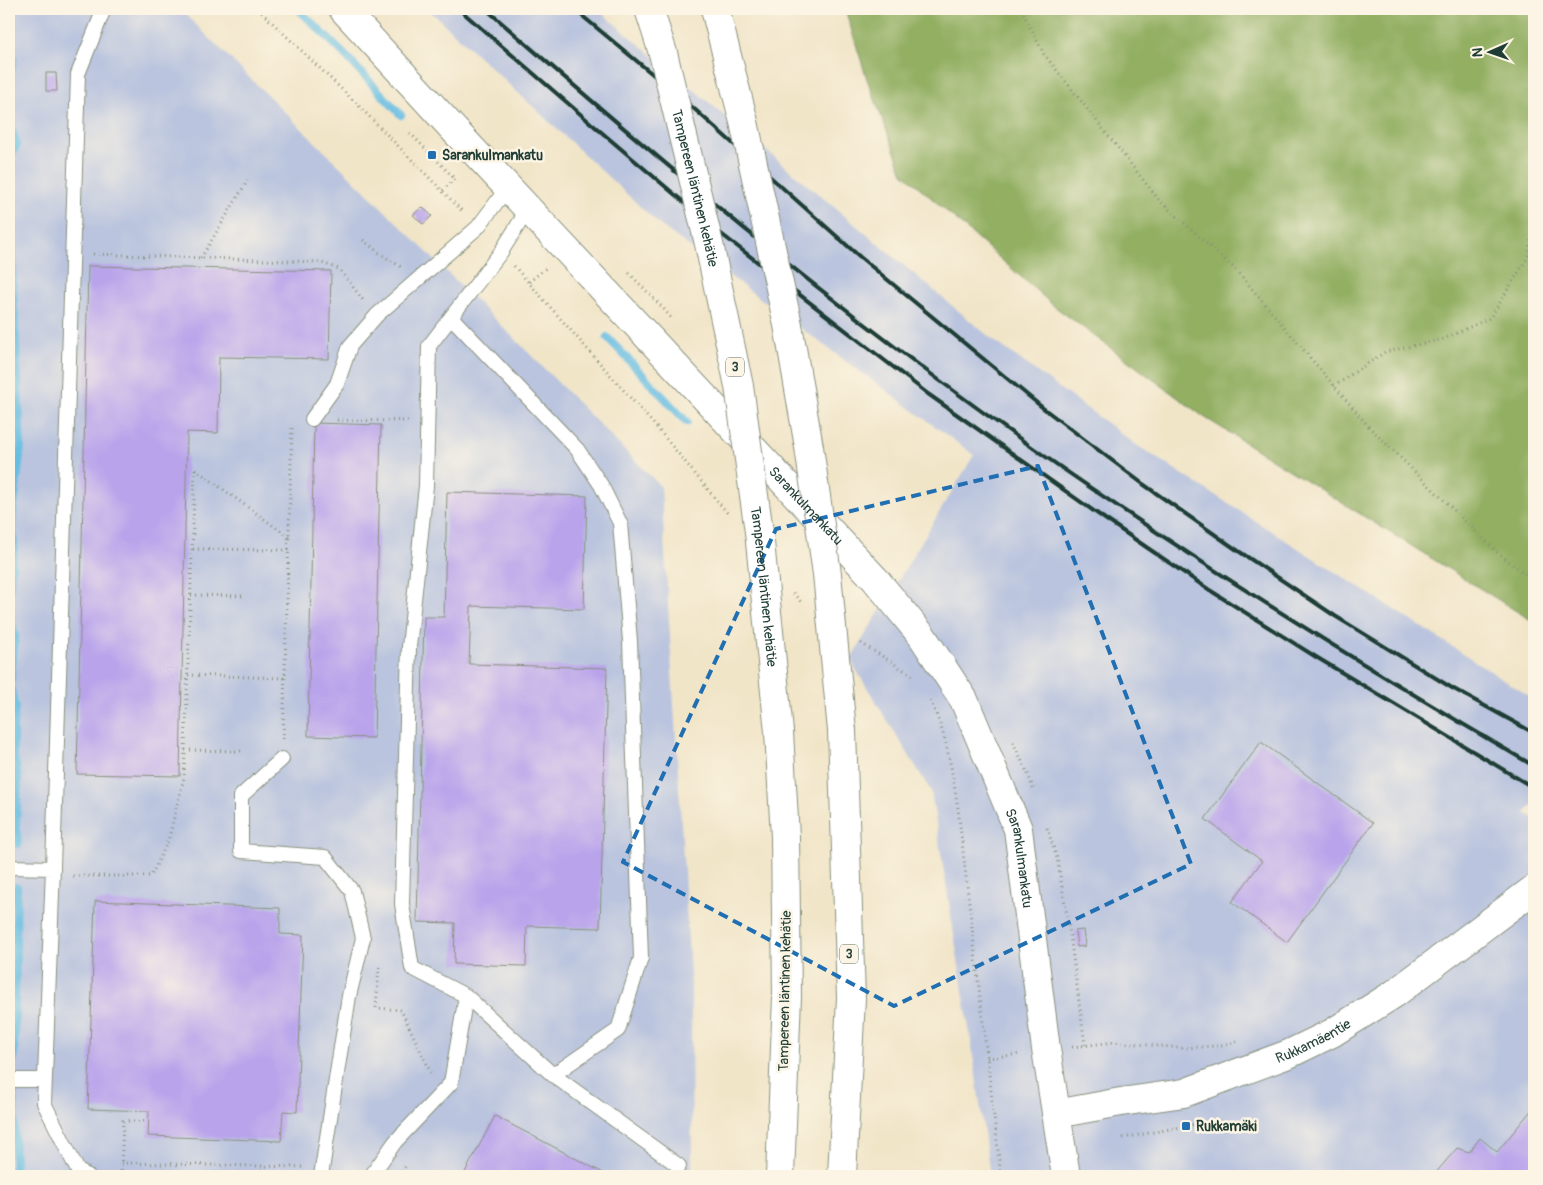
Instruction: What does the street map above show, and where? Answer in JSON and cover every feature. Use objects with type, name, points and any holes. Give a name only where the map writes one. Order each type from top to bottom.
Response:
[{"type":"main road","name":"Sarankulmankatu","points":[[343,9],[875,578],[922,636],[964,700],[1018,829],[1046,1049],[1066,1176]]},
{"type":"main road","name":"Tampereen läntinen kehätie","points":[[649,9],[663,52],[709,244],[738,386],[759,532],[779,732],[785,837],[787,996],[780,1176]]},
{"type":"main road","name":"3","points":[[715,9],[744,122],[788,325],[809,447],[827,574],[842,731],[851,998],[842,1176]]},
{"type":"main road","name":"Rukkamäentie","points":[[1056,1114],[1184,1093],[1291,1053],[1332,1033],[1394,994],[1534,889]]},
{"type":"lane","points":[[88,1176],[78,1171],[44,1104],[78,74],[104,9]]},
{"type":"lane","points":[[312,419],[337,384],[350,346],[376,316],[478,227],[508,187]]},
{"type":"lane","points":[[528,209],[500,252],[429,346],[426,486],[408,647],[402,904],[412,968],[466,996],[553,1075],[679,1166]]},
{"type":"lane","points":[[451,317],[577,449],[601,485],[620,523],[630,641],[641,958],[618,1030],[553,1075]]},
{"type":"lane","points":[[282,759],[241,796],[241,851],[325,858],[352,891],[363,938],[349,996],[322,1172]]},
{"type":"lane","points":[[9,867],[53,872]]},
{"type":"lane","points":[[371,1176],[395,1142],[451,1083],[466,996]]},
{"type":"lane","points":[[9,1080],[45,1080]]},
{"type":"path","points":[[258,9],[354,101],[478,227]]},
{"type":"path","points":[[1021,9],[1044,54],[1159,200],[1237,271],[1368,426],[1499,554],[1534,581]]},
{"type":"path","points":[[410,133],[456,180],[442,191]]},
{"type":"path","points":[[201,258],[249,178]]},
{"type":"path","points":[[1334,386],[1386,352],[1443,339],[1490,318],[1528,257],[1534,222]]},
{"type":"path","points":[[363,240],[402,267]]},
{"type":"path","points":[[500,252],[529,282],[658,429],[729,515]]},
{"type":"path","points":[[72,254],[319,262],[339,269],[376,316]]},
{"type":"path","points":[[1528,257],[1534,254]]},
{"type":"path","points":[[634,278],[672,320]]},
{"type":"path","points":[[282,759],[292,418],[428,422]]},
{"type":"path","points":[[53,872],[151,876],[168,841],[184,778],[195,468],[289,537]]},
{"type":"path","points":[[193,549],[289,550]]},
{"type":"path","points":[[790,589],[802,604]]},
{"type":"path","points":[[191,595],[246,596]]},
{"type":"path","points":[[860,642],[917,679]]},
{"type":"path","points":[[188,675],[285,678]]},
{"type":"path","points":[[929,700],[937,715],[952,774],[1001,1176]]},
{"type":"path","points":[[186,750],[242,752]]},
{"type":"path","points":[[379,967],[376,1008],[401,1010],[440,1095]]},
{"type":"path","points":[[1085,1045],[1115,1042],[1182,1048],[1217,1046],[1240,1041]]},
{"type":"path","points":[[987,1058],[1024,1053]]},
{"type":"path","points":[[121,1176],[123,1121],[146,1121]]},
{"type":"path","points":[[1122,1138],[1201,1123]]},
{"type":"path","points":[[399,1176],[409,1162]]},
{"type":"path","points":[[121,1164],[322,1172]]},
{"type":"highlighted area","points":[[1038,466],[1191,864],[894,1006],[623,862],[776,529]]},
{"type":"shaded area","points":[[9,9],[180,9],[516,340],[661,487],[691,990],[692,1176],[9,1176]]},
{"type":"shaded area","points":[[428,9],[597,9],[992,339],[1138,446],[1534,699],[1534,803],[1525,813],[1534,818],[1534,1176],[990,1176],[972,1047],[931,791],[850,660],[974,455],[660,225]]},
{"type":"green space","points":[[845,9],[1534,9],[1534,622],[1204,417],[1054,306],[903,173],[867,79]]},
{"type":"building","points":[[46,73],[56,73],[57,91],[46,91]]},
{"type":"building","points":[[422,207],[432,216],[423,224],[413,215]]},
{"type":"building","points":[[88,266],[331,271],[329,359],[219,357],[218,433],[187,432],[180,776],[77,774]]},
{"type":"building","points":[[314,423],[381,425],[374,738],[308,736]]},
{"type":"building","points":[[447,492],[587,496],[584,609],[471,606],[469,664],[607,668],[600,928],[527,926],[526,966],[454,964],[455,923],[417,922],[424,617],[444,617]]},
{"type":"building","points":[[1261,742],[1373,823],[1287,942],[1232,902],[1262,861],[1205,819]]},
{"type":"building","points":[[95,901],[280,908],[280,934],[303,935],[297,1112],[283,1111],[281,1141],[148,1136],[149,1111],[88,1109]]},
{"type":"building","points":[[1083,930],[1085,946],[1077,947],[1075,931]]},
{"type":"building","points":[[1534,1107],[1534,1176],[1434,1175],[1457,1148],[1469,1152],[1480,1138],[1497,1152]]},
{"type":"building","points":[[495,1116],[609,1176],[463,1176]]},
{"type":"waterway","points":[[298,9],[345,55],[401,115]]},
{"type":"waterway","points":[[9,39],[13,59],[10,78],[10,124],[17,145],[11,154],[11,210],[21,446],[12,523],[14,544],[9,592]]},
{"type":"waterway","points":[[607,337],[687,422]]},
{"type":"waterway","points":[[9,611],[15,637],[10,685],[15,707],[13,753],[18,778],[16,827],[18,844]]},
{"type":"waterway","points":[[14,1058],[17,887]]},
{"type":"waterway","points":[[14,1095],[15,1176]]},
{"type":"railway","points":[[459,9],[720,233],[928,394],[1208,589],[1316,657],[1534,788]]},
{"type":"railway","points":[[486,9],[765,246],[939,380],[1083,483],[1157,533],[1306,629],[1534,766]]},
{"type":"railway","points":[[574,9],[691,106],[860,257],[1043,408],[1143,484],[1335,616],[1452,688],[1534,733]]},
{"type":"place","name":"Sarankulmankatu","points":[[432,155]]},
{"type":"place","name":"Rukkamäki","points":[[1186,1126]]}]
